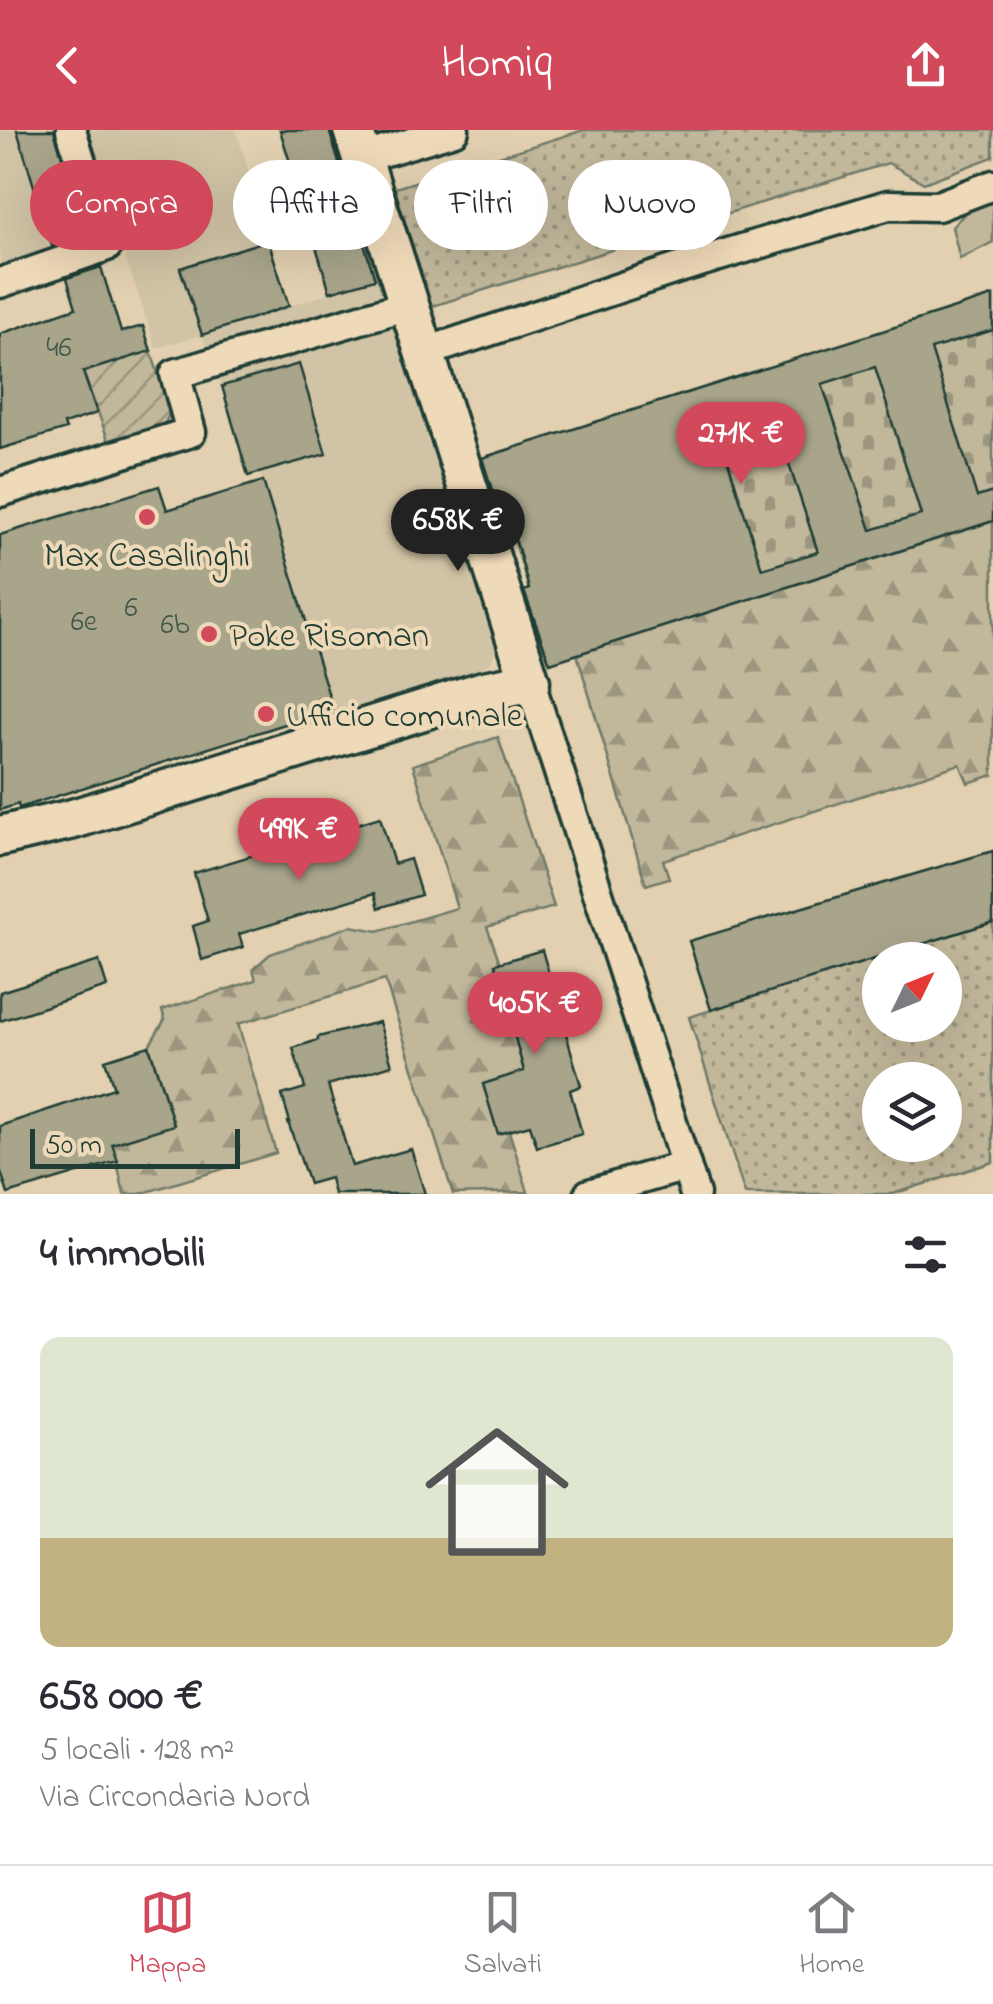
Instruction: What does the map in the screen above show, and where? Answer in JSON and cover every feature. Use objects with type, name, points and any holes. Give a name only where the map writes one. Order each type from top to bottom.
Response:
[{"type":"street","points":[[0,283],[107,246],[71,130]]},
{"type":"street","points":[[454,130],[357,144],[694,1194]]},
{"type":"street","points":[[424,353],[680,268],[888,206],[938,206],[993,185]]},
{"type":"street","points":[[0,492],[191,432],[174,374],[408,304]]},
{"type":"street","points":[[0,836],[74,819],[484,692],[530,682]]},
{"type":"street","points":[[589,1194],[686,1166]]},
{"type":"shaded area","points":[[0,130],[55,130],[64,160],[30,160],[30,250],[53,250],[0,269]]},
{"type":"shaded area","points":[[83,130],[236,130],[245,160],[233,160],[233,250],[272,250],[289,306],[385,276],[495,627],[497,644],[491,662],[466,678],[336,718],[260,474],[248,476],[222,386],[202,335],[156,348],[123,250],[213,250],[213,160],[93,160]]},
{"type":"green space","points":[[584,130],[993,130],[993,157],[924,183],[888,163],[731,212],[731,160],[568,160],[568,250],[611,250],[430,307],[395,188],[414,182],[414,250],[548,250],[548,160],[486,160]]},
{"type":"green space","points":[[993,201],[993,242],[960,259],[952,227],[966,212]]},
{"type":"green space","points":[[993,296],[993,521],[550,663],[522,592],[529,589],[511,529],[504,531],[481,458]]},
{"type":"green space","points":[[151,351],[170,412],[162,430],[109,442],[83,372]]},
{"type":"green space","points":[[993,521],[993,775],[968,783],[960,764],[663,860],[669,878],[646,885],[577,654]]},
{"type":"green space","points":[[498,737],[554,907],[487,927],[500,963],[495,965],[524,1071],[483,1084],[498,1133],[509,1131],[528,1192],[453,1194],[385,980],[238,1024],[276,1153],[140,1194],[124,1194],[113,1145],[129,1135],[174,1125],[149,1046],[165,1019],[162,1010],[256,980],[253,969],[270,954],[351,926],[378,931],[457,908],[413,765]]},
{"type":"green space","points":[[993,922],[993,1162],[893,1194],[745,1194],[689,1017],[862,963],[862,1042],[962,1042],[962,942],[929,942]]},
{"type":"building","points":[[17,130],[54,130],[63,160],[30,160],[30,173]]},
{"type":"building","points":[[280,130],[329,130],[338,160],[289,160]]},
{"type":"building","points":[[237,250],[271,250],[289,306],[202,335],[180,268]]},
{"type":"building","points":[[317,250],[366,250],[375,279],[330,292]]},
{"type":"building","points":[[101,267],[121,332],[143,326],[151,351],[83,372],[97,413],[64,424],[66,429],[0,449],[0,334],[76,308],[67,278]]},
{"type":"building","points":[[993,296],[993,330],[931,349],[977,497],[993,492],[993,521],[550,663],[524,591],[529,589],[518,548],[511,529],[505,531],[482,458]],"holes":[[[875,367],[921,515],[871,530],[822,384]],[[768,401],[818,552],[762,569],[715,419]]]},
{"type":"building","points":[[299,364],[326,454],[248,476],[222,386]]},
{"type":"building","points":[[263,481],[333,709],[19,808],[18,804],[0,810],[0,535],[159,486],[167,510]]},
{"type":"building","points":[[380,817],[394,864],[410,859],[421,895],[379,908],[375,893],[239,934],[243,947],[202,960],[193,926],[208,921],[194,873]]},
{"type":"building","points":[[993,851],[993,922],[929,942],[862,942],[862,963],[711,1010],[689,941]]},
{"type":"building","points":[[542,950],[581,1086],[570,1090],[582,1134],[537,1147],[530,1125],[498,1134],[483,1084],[524,1071],[495,964]]},
{"type":"building","points":[[99,961],[107,987],[0,1021],[0,992]]},
{"type":"building","points":[[379,1022],[392,1065],[328,1085],[352,1166],[411,1149],[425,1194],[334,1194],[330,1178],[309,1184],[288,1122],[282,1095],[305,1088],[293,1048],[318,1037]]},
{"type":"building","points":[[149,1046],[174,1125],[112,1144],[118,1161],[8,1194],[0,1169],[0,1126],[114,1088],[105,1060]]},
{"type":"place","name":"Max Casalinghi","points":[[147,517]]},
{"type":"place","name":"Poke Risoman","points":[[209,634]]},
{"type":"place","name":"Ufficio comunale","points":[[266,714]]}]
